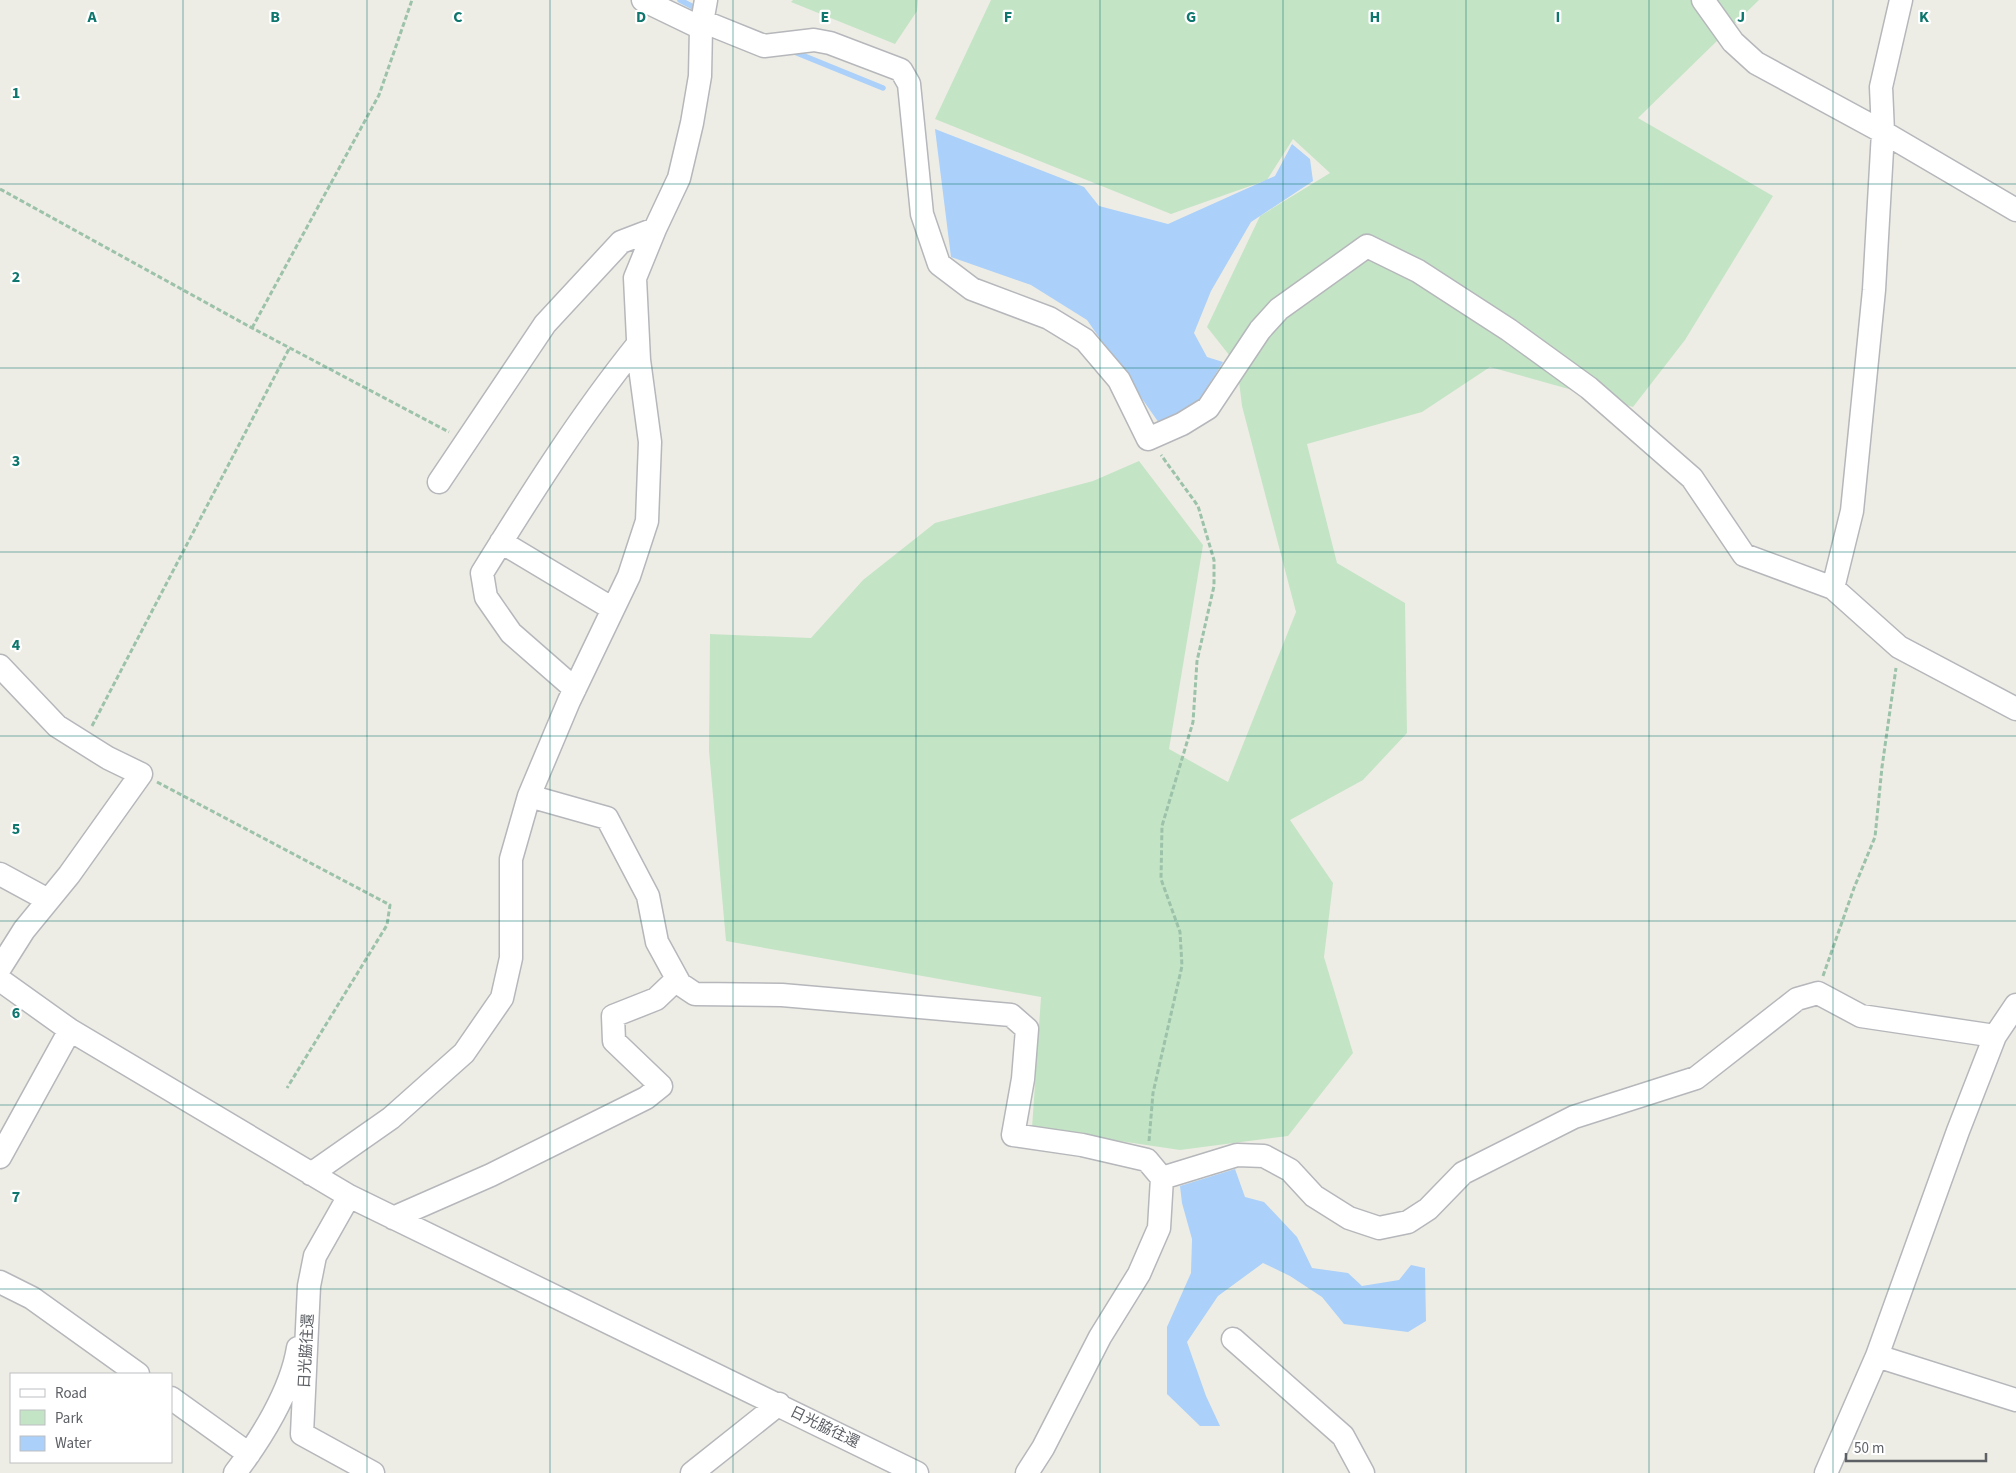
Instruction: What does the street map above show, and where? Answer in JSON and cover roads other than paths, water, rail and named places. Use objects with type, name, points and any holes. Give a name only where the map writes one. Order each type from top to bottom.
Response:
[{"type":"street","points":[[643,0],[703,16],[764,46],[814,40],[830,43],[901,70],[908,84],[922,214],[939,264],[972,289],[1049,318],[1085,340],[1119,380],[1148,439],[1182,424],[1208,408],[1260,330],[1278,309],[1367,246],[1418,270],[1509,330],[1589,388],[1692,478],[1744,555],[1832,588],[1899,647],[2016,709]]},
{"type":"street","points":[[1703,0],[1733,42],[1756,63],[1883,132],[2016,210]]},
{"type":"street","points":[[1832,588],[1852,511],[1874,290],[1883,132],[1881,87],[1901,0]]},
{"type":"street","points":[[312,1174],[391,1118],[464,1053],[502,998],[511,958],[512,859],[529,796],[575,689],[629,576],[647,521],[650,442],[638,344],[635,278],[679,178],[700,76],[703,16]]},
{"type":"street","points":[[439,482],[465,440],[545,324],[621,242],[655,229]]},
{"type":"street","points":[[575,689],[511,633],[486,597],[482,573],[595,398],[638,344]]},
{"type":"street","points":[[501,542],[613,608]]},
{"type":"street","points":[[0,666],[57,726],[141,774],[69,875],[24,930],[0,968]]},
{"type":"street","points":[[529,796],[607,818],[648,896],[657,942],[680,984],[695,994],[782,995],[1011,1015],[1027,1029],[1023,1079],[1013,1135],[1082,1145],[1147,1160],[1162,1178],[1159,1228],[1139,1274],[1100,1336],[1043,1448],[1027,1473]]},
{"type":"street","points":[[0,874],[48,900]]},
{"type":"street","points":[[393,1218],[491,1175],[646,1098],[660,1086],[614,1041],[613,1016],[656,999],[677,979]]},
{"type":"street","points":[[0,980],[70,1030],[349,1196],[779,1404]]},
{"type":"street","points":[[1162,1178],[1237,1155],[1264,1156],[1290,1170],[1314,1196],[1349,1218],[1378,1228],[1408,1222],[1428,1209],[1463,1173],[1574,1117],[1696,1078],[1797,999],[1818,993],[1861,1016],[1995,1036]]},
{"type":"street","points":[[1826,1473],[1877,1356],[1958,1131],[1995,1036],[2016,1005]]},
{"type":"street","points":[[0,1157],[70,1030]]},
{"type":"street","name":"日光脇往還","points":[[349,1196],[315,1256],[309,1286],[302,1434],[373,1473]]},
{"type":"street","points":[[0,1282],[32,1298],[137,1373]]},
{"type":"street","points":[[235,1473],[249,1454],[275,1408],[296,1359],[309,1286]]},
{"type":"street","points":[[1233,1339],[1343,1436],[1364,1473]]},
{"type":"street","points":[[1877,1356],[2016,1400]]},
{"type":"street","points":[[172,1399],[249,1454]]},
{"type":"street","name":"日光脇往還","points":[[692,1473],[779,1404],[917,1473]]},
{"type":"water","points":[[935,129],[1084,187],[1099,206],[1168,224],[1275,176],[1292,144],[1310,159],[1313,181],[1251,222],[1211,291],[1194,333],[1207,357],[1223,362],[1199,401],[1159,423],[1087,320],[1031,285],[951,257]]},
{"type":"water","points":[[1235,1169],[1245,1197],[1264,1202],[1297,1237],[1312,1268],[1348,1273],[1362,1286],[1399,1280],[1411,1265],[1425,1268],[1426,1321],[1408,1332],[1344,1324],[1322,1297],[1290,1276],[1263,1263],[1218,1296],[1187,1342],[1206,1396],[1220,1426],[1200,1426],[1167,1394],[1167,1327],[1191,1273],[1192,1239],[1182,1203],[1180,1186]]},
{"type":"waterway","points":[[680,0],[699,10]]},
{"type":"waterway","points":[[792,51],[883,88]]}]
